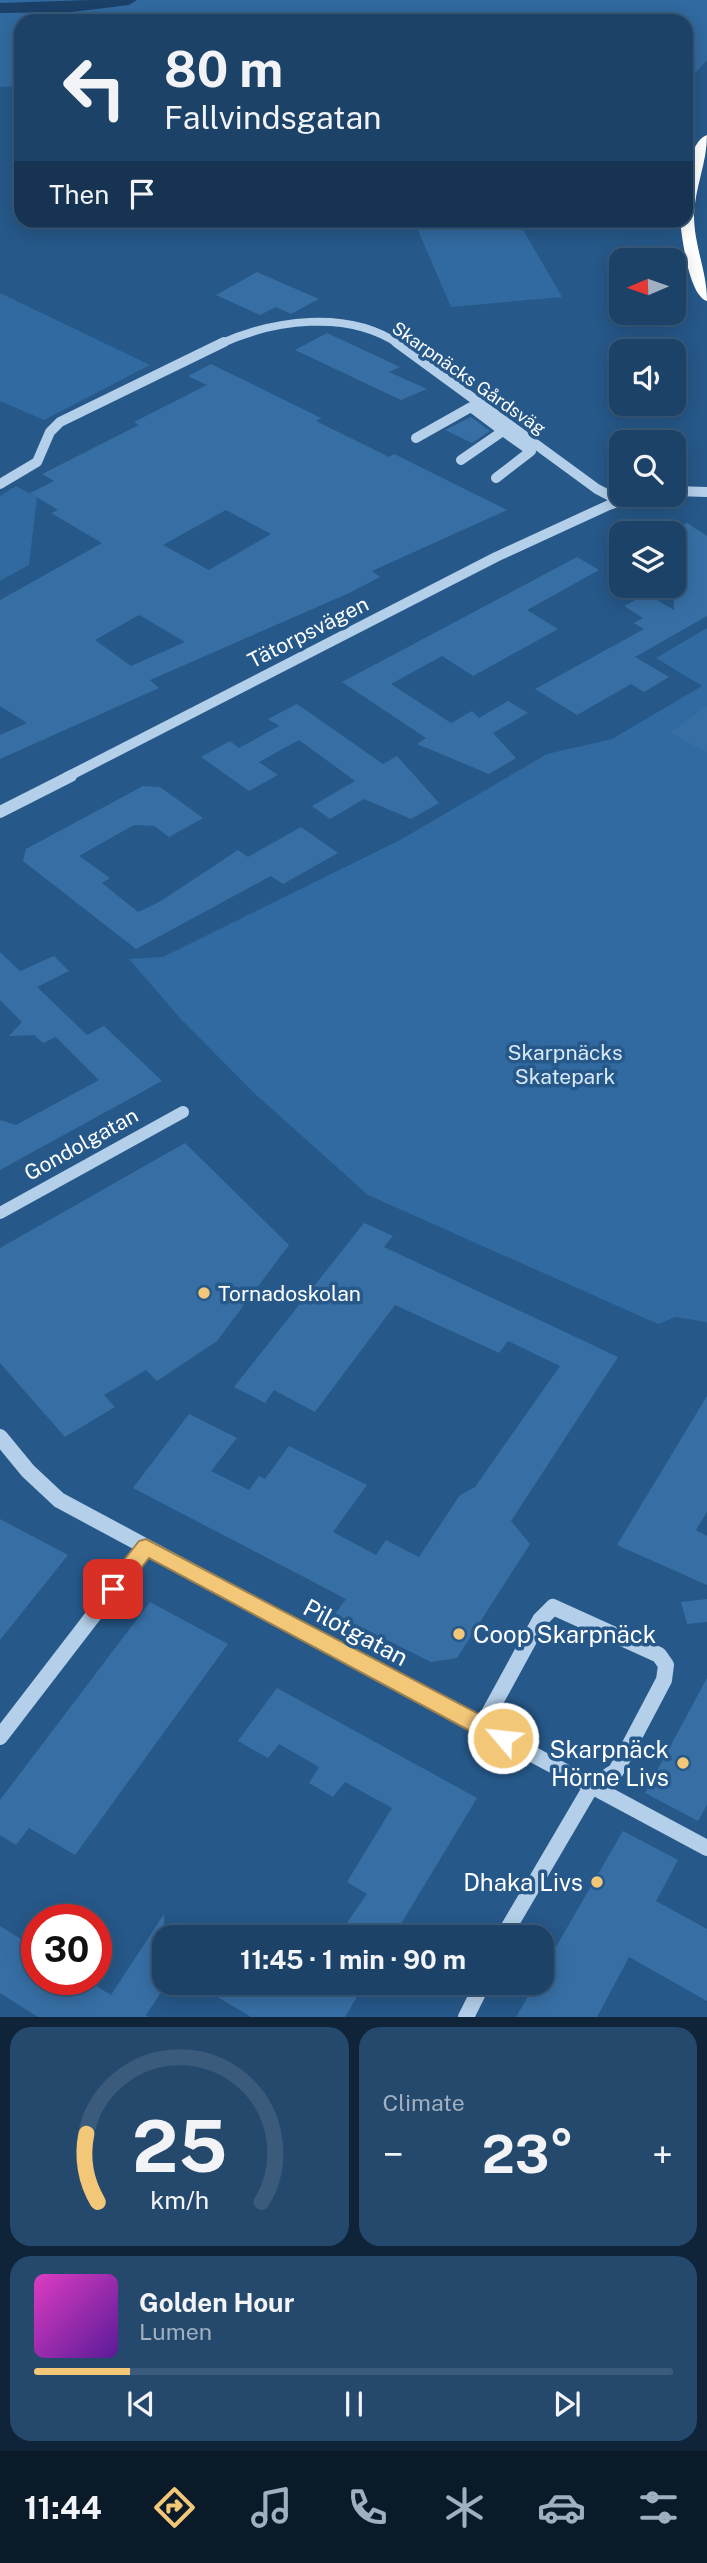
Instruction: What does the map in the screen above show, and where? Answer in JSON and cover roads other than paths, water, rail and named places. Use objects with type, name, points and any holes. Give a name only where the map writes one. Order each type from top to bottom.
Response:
[{"type":"highway","points":[[693,173],[707,139]]},
{"type":"highway","points":[[688,228],[689,246],[697,275],[707,297]]},
{"type":"street","name":"Skarpnäcks Gårdsväg","points":[[0,484],[38,461],[52,429],[103,402],[251,329],[282,323],[321,321],[374,331],[395,341],[609,495]]},
{"type":"street","points":[[416,438],[471,407],[531,451],[496,478]]},
{"type":"street","points":[[461,460],[503,431]]},
{"type":"street","points":[[686,491],[707,492]]},
{"type":"street","name":"Tätorpsvägen","points":[[0,812],[496,557],[609,506]]},
{"type":"street","name":"Gondolgatan","points":[[0,1213],[183,1112]]},
{"type":"street","name":"Pilotgatan","points":[[0,1437],[28,1471],[59,1500],[707,1848]]},
{"type":"street","points":[[0,1737],[146,1547]]},
{"type":"street","points":[[482,1726],[540,1620],[553,1607],[561,1608],[659,1655],[666,1665],[664,1680],[616,1771],[591,1787],[510,1925]]},
{"type":"street","points":[[466,2017],[477,1995]]},
{"type":"waterway","points":[[0,8],[72,7],[129,0]]},
{"type":"place","name":"Tornadoskolan","points":[[204,1293]]},
{"type":"place","name":"Coop Skarpnäck","points":[[459,1634]]},
{"type":"place","name":"Skarpnäck Hörne Livs","points":[[683,1763]]},
{"type":"place","name":"Dhaka Livs","points":[[597,1882]]},
{"type":"park label","name":"Skarpnäcks Skatepark","points":[[565,1064]]}]
